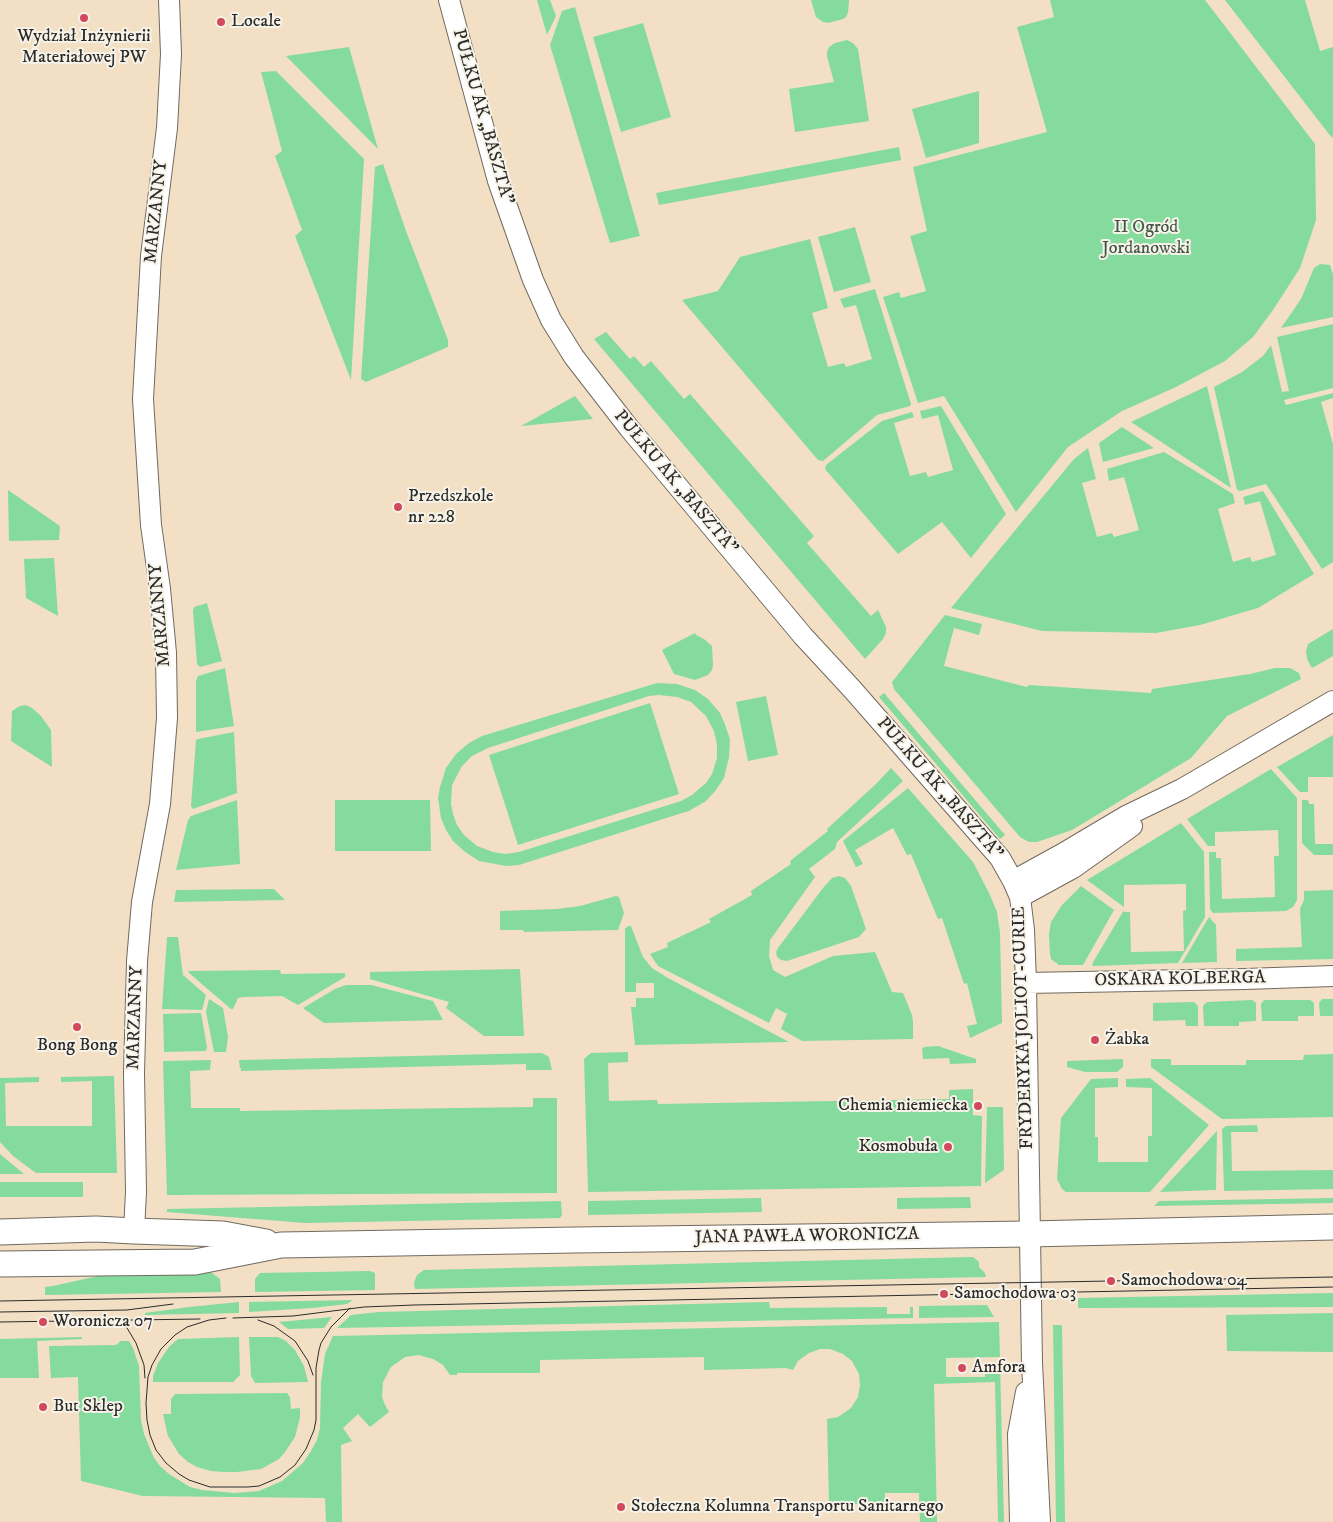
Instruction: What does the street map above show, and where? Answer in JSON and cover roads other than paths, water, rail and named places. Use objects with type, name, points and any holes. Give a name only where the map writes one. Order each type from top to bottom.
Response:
[{"type":"street","name":"MARZANNY","points":[[134,1230],[136,1192],[134,1073],[137,961],[142,902],[160,804],[167,718],[166,653],[151,524],[143,400],[151,256],[167,128],[171,54],[169,0]]},
{"type":"street","name":"PUŁKU AK „BASZTA”","points":[[450,0],[498,181],[533,280],[551,320],[570,351],[629,428],[796,629],[852,689],[1000,858],[1017,889]]},
{"type":"street","name":"FRYDERYKA JOLIOT-CURIE","points":[[1032,1363],[1026,983],[1024,930],[1017,889],[1062,854],[1126,816],[1182,789],[1333,701]]},
{"type":"street","name":"OSKARA KOLBERGA","points":[[1026,983],[1333,976]]},
{"type":"street","name":"JANA PAWŁA WORONICZA","points":[[0,1264],[195,1262],[281,1245],[1029,1234],[1333,1227]]},
{"type":"street","name":"JANA PAWŁA WORONICZA","points":[[0,1232],[96,1229],[223,1234],[281,1245]]},
{"type":"street","points":[[1020,1522],[1018,1434],[1032,1363]]},
{"type":"street","points":[[1032,1363],[1040,1522]]},
{"type":"tram line","points":[[0,1301],[1333,1277]]},
{"type":"tram line","points":[[233,1318],[293,1316],[364,1307],[414,1305],[1333,1287]]},
{"type":"tram line","points":[[0,1312],[127,1310],[173,1304]]},
{"type":"tram line","points":[[226,1318],[209,1320],[187,1327],[175,1335],[161,1349],[148,1377],[147,1420],[156,1450],[166,1463],[179,1474],[189,1480],[210,1487],[248,1487],[259,1486],[280,1477],[295,1465],[306,1449],[316,1420],[316,1368],[321,1343],[331,1327],[350,1308]]},
{"type":"tram line","points":[[117,1319],[127,1328],[136,1343],[144,1365],[145,1378]]},
{"type":"tram line","points":[[0,1322],[200,1319]]},
{"type":"tram line","points":[[258,1320],[274,1326],[295,1341],[308,1361],[313,1375]]},
{"type":"place","name":"Wydział Inżynierii Materiałowej PW","points":[[84,18]]},
{"type":"place","name":"Locale","points":[[221,22]]},
{"type":"place","name":"Przedszkole nr 228","points":[[398,507]]},
{"type":"place","name":"Bong Bong","points":[[77,1027]]},
{"type":"place","name":"Żabka","points":[[1095,1040]]},
{"type":"place","name":"Chemia niemiecka","points":[[978,1106]]},
{"type":"place","name":"Kosmobuła","points":[[948,1147]]},
{"type":"place","name":"Samochodowa 04","points":[[1111,1281]]},
{"type":"place","name":"Samochodowa 03","points":[[944,1294]]},
{"type":"place","name":"Woronicza 07","points":[[43,1322]]},
{"type":"place","name":"Amfora","points":[[962,1368]]},
{"type":"place","name":"But Sklep","points":[[43,1407]]},
{"type":"place","name":"Stołeczna Kolumna Transportu Sanitarnego","points":[[621,1507]]},
{"type":"park label","name":"II Ogród Jordanowski","points":[[1146,238]]}]
